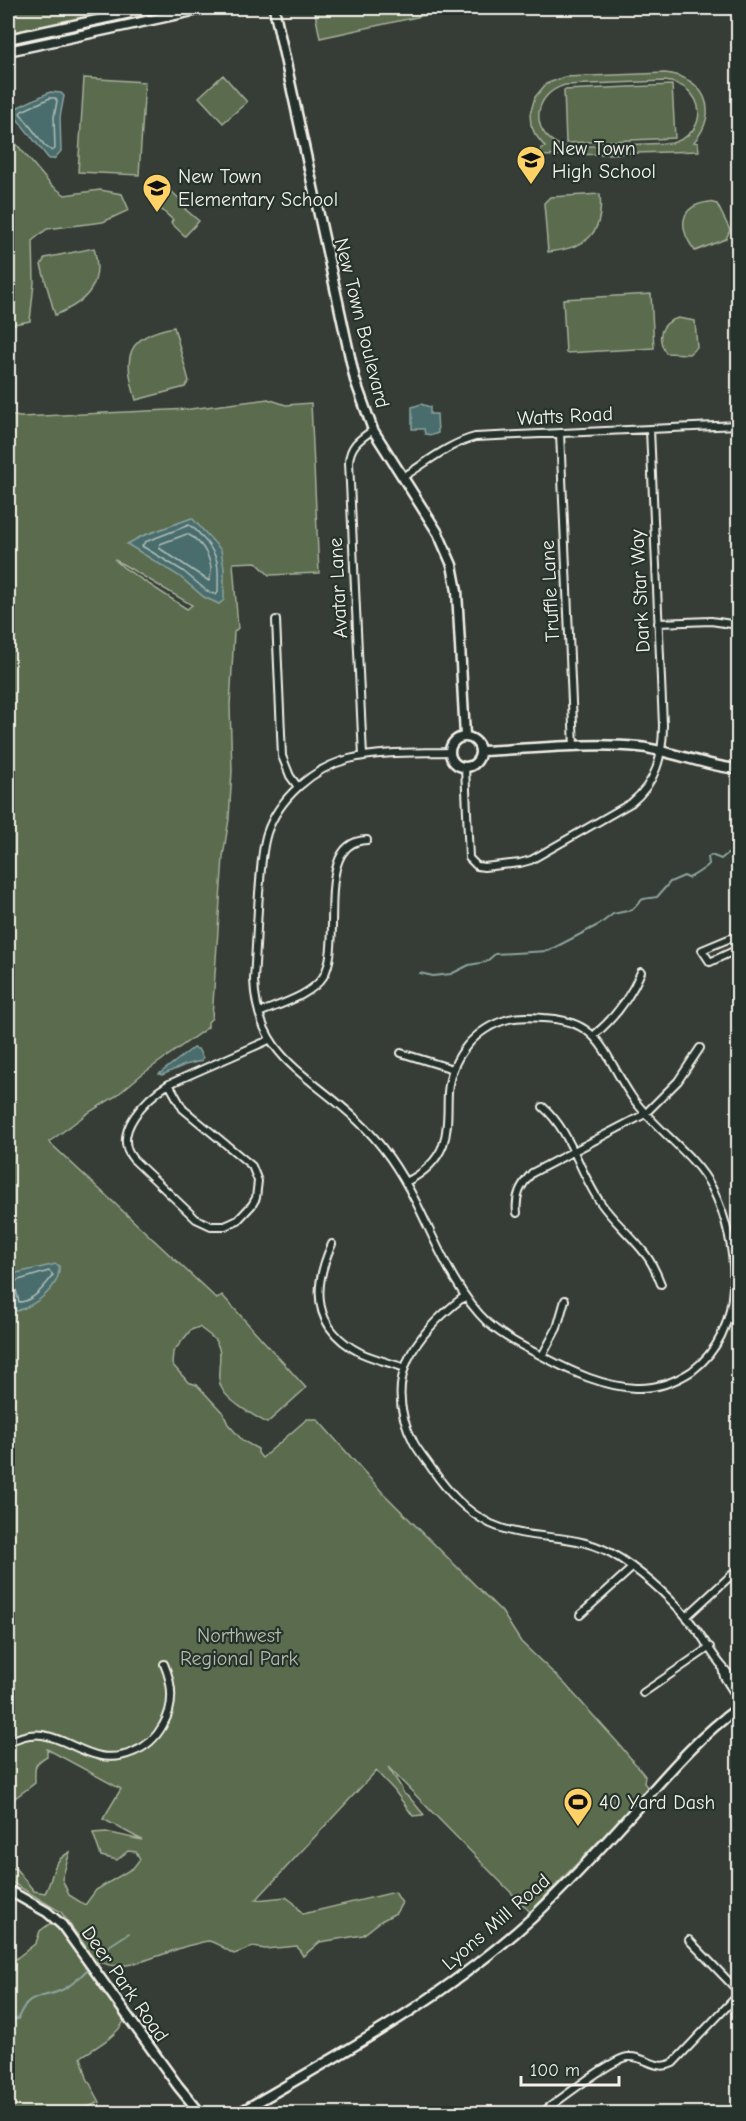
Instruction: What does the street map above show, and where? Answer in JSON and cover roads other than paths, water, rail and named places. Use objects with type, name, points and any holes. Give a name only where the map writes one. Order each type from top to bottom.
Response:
[{"type":"street","points":[[8,40],[154,8]]},
{"type":"street","points":[[8,51],[207,8]]},
{"type":"street","name":"New Town Boulevard","points":[[274,8],[355,380],[374,430],[438,533],[447,550],[455,577],[459,610],[465,736]]},
{"type":"street","name":"Watts Road","points":[[403,477],[463,440],[487,436],[738,424]]},
{"type":"street","name":"Dark Star Way","points":[[465,767],[469,858],[477,866],[484,867],[531,860],[631,803],[653,777],[662,751],[663,725],[650,429]]},
{"type":"street","name":"Avatar Lane","points":[[363,756],[349,456],[355,444],[374,430]]},
{"type":"street","name":"Truffle Lane","points":[[560,433],[574,747]]},
{"type":"street","points":[[276,620],[282,756],[290,776],[298,787]]},
{"type":"street","points":[[658,623],[711,621],[738,625]]},
{"type":"street","points":[[465,736],[477,741],[481,751],[480,758],[475,764],[465,767],[454,762],[450,752],[455,740],[465,736]]},
{"type":"street","points":[[481,751],[621,746],[662,751],[718,767],[738,769]]},
{"type":"street","points":[[406,1182],[425,1171],[442,1146],[447,1126],[448,1094],[453,1069],[471,1040],[491,1025],[520,1017],[561,1018],[573,1022],[593,1036],[645,1114],[700,1170],[715,1197],[734,1253],[737,1292],[733,1319],[718,1346],[700,1366],[685,1376],[654,1387],[636,1388],[599,1382],[568,1370],[495,1329],[465,1296],[394,1162],[363,1126],[297,1071],[269,1040],[254,996],[254,980],[264,845],[273,819],[298,787],[316,774],[346,759],[363,756],[450,752]]},
{"type":"street","points":[[259,1013],[312,988],[324,975],[330,955],[338,861],[346,847],[352,842],[367,840]]},
{"type":"street","points":[[738,935],[702,950],[710,962],[738,949]]},
{"type":"street","points":[[593,1036],[617,1013],[631,994],[641,972]]},
{"type":"street","points":[[169,1084],[183,1109],[246,1160],[256,1174],[258,1190],[256,1198],[244,1214],[232,1224],[211,1226],[196,1219],[128,1154],[126,1134],[131,1122],[155,1094],[169,1084],[269,1040]]},
{"type":"street","points":[[517,1214],[517,1195],[525,1180],[539,1168],[645,1114],[678,1081],[700,1048]]},
{"type":"street","points":[[401,1053],[453,1069]]},
{"type":"street","points":[[543,1107],[560,1125],[599,1201],[647,1255],[661,1284]]},
{"type":"street","points":[[332,1244],[322,1270],[318,1294],[325,1317],[332,1329],[341,1340],[363,1354],[405,1368]]},
{"type":"street","points":[[465,1296],[433,1322],[416,1343],[405,1368],[401,1395],[403,1412],[411,1436],[442,1484],[467,1509],[492,1524],[525,1534],[582,1540],[621,1559],[666,1595],[686,1617],[710,1647],[738,1689]]},
{"type":"street","points":[[542,1356],[557,1328],[566,1300]]},
{"type":"street","points":[[580,1615],[632,1568]]},
{"type":"street","points":[[686,1617],[738,1569]]},
{"type":"street","points":[[643,1693],[710,1647]]},
{"type":"street","points":[[8,1743],[27,1735],[41,1734],[53,1737],[88,1754],[101,1757],[118,1757],[139,1750],[156,1735],[170,1710],[172,1689],[164,1664]]},
{"type":"street","points":[[722,1667],[724,1677],[738,1699]]},
{"type":"street","name":"Lyons Mill Road","points":[[237,2114],[404,2016],[497,1949],[558,1892],[700,1738],[738,1708]]},
{"type":"street","name":"Deer Park Road","points":[[8,1890],[47,1912],[68,1931],[178,2086],[201,2114]]},
{"type":"street","points":[[540,2114],[618,2060],[634,2057],[661,2067],[673,2063],[738,1993],[688,1940]]},
{"type":"street","points":[[733,2114],[738,2108]]},
{"type":"water","points":[[50,92],[61,93],[64,96],[60,117],[61,151],[54,159],[49,159],[14,115],[14,109]]},
{"type":"water","points":[[421,404],[430,407],[430,414],[437,414],[438,433],[425,434],[424,429],[412,429],[412,407]]},
{"type":"water","points":[[192,518],[221,550],[224,568],[224,600],[219,604],[204,597],[179,576],[127,544],[142,536]]},
{"type":"water","points":[[193,1048],[198,1049],[203,1058],[201,1061],[162,1075],[159,1074]]},
{"type":"water","points":[[56,1264],[59,1266],[59,1274],[46,1294],[24,1308],[17,1311],[12,1309],[8,1278],[12,1274]]},
{"type":"waterway","points":[[420,973],[433,976],[451,974],[469,965],[486,962],[495,954],[548,951],[600,924],[613,914],[632,910],[642,900],[657,897],[670,882],[684,876],[688,878],[709,864],[708,857],[711,855],[721,859],[727,854],[738,854]]},
{"type":"waterway","points":[[97,1962],[106,1948],[129,1933]]},
{"type":"waterway","points":[[8,2020],[18,2019],[26,2004],[64,1989],[86,1971]]},
{"type":"place","name":"New Town High School","points":[[531,186]]},
{"type":"place","name":"New Town Elementary School","points":[[157,214]]},
{"type":"place","name":"40 Yard Dash","points":[[578,1828]]},
{"type":"park label","name":"Northwest Regional Park","points":[[239,1646]]}]
